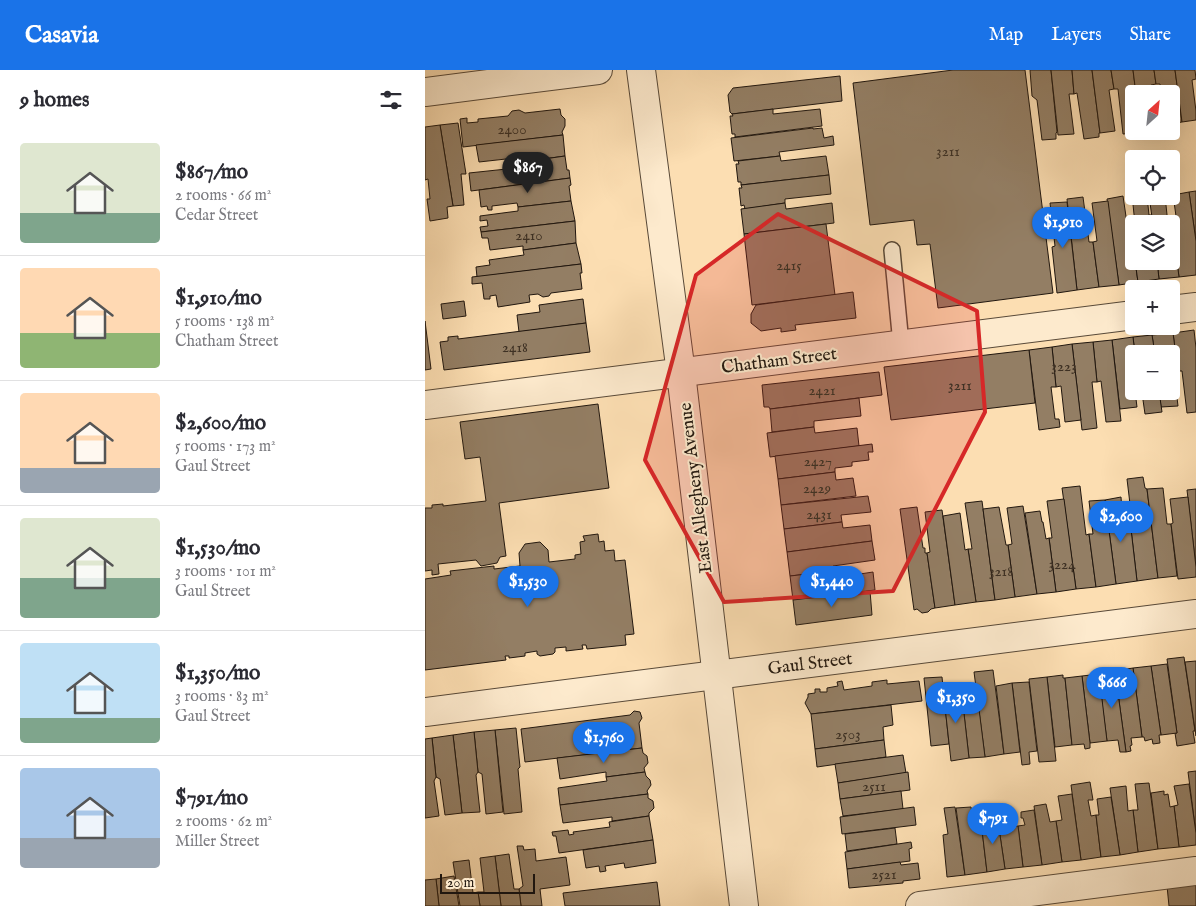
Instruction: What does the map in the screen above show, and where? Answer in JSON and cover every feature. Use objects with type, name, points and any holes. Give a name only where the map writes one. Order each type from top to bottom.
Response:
[{"type":"street","points":[[425,92],[599,70]]},
{"type":"street","name":"East Allegheny Avenue","points":[[641,70],[681,373],[744,906]]},
{"type":"street","points":[[1180,309],[1196,307]]},
{"type":"street","name":"Chatham Street","points":[[425,405],[1125,316]]},
{"type":"street","name":"Gaul Street","points":[[425,712],[1196,614]]},
{"type":"street","points":[[920,906],[1196,871]]},
{"type":"lane","points":[[892,250],[901,344]]},
{"type":"highlighted area","points":[[778,214],[977,311],[985,412],[893,591],[724,602],[645,460],[696,275]]},
{"type":"building","points":[[953,70],[1025,70],[1053,293],[938,308],[930,244],[917,245],[914,220],[870,225],[853,83]]},
{"type":"building","points":[[1030,70],[1051,70],[1057,132],[1056,139],[1042,140],[1037,100],[1032,96]]},
{"type":"building","points":[[1051,70],[1072,70],[1074,94],[1069,94],[1074,134],[1058,135]]},
{"type":"building","points":[[1072,70],[1092,70],[1099,137],[1084,139],[1077,93],[1074,94]]},
{"type":"building","points":[[1092,70],[1111,70],[1114,89],[1109,90],[1115,131],[1100,133]]},
{"type":"building","points":[[1111,70],[1133,70],[1135,85],[1125,85],[1125,134],[1123,134],[1118,89],[1114,89]]},
{"type":"building","points":[[1133,70],[1154,70],[1156,84],[1135,85]]},
{"type":"building","points":[[1154,70],[1175,70],[1177,85],[1156,84]]},
{"type":"building","points":[[1175,70],[1195,70],[1196,79],[1192,80],[1196,120],[1182,122],[1180,85],[1177,85]]},
{"type":"building","points":[[840,76],[842,101],[732,114],[730,112],[728,95],[733,88]]},
{"type":"building","points":[[560,109],[561,115],[565,119],[563,135],[463,147],[460,119],[467,118],[467,123],[478,122],[478,119],[508,116],[512,111],[519,110],[525,113]]},
{"type":"building","points":[[773,109],[773,114],[820,109],[822,126],[735,137],[735,134],[732,134],[730,116],[733,116],[732,114]]},
{"type":"building","points":[[458,123],[466,174],[461,174],[464,205],[453,206],[440,125]]},
{"type":"building","points":[[440,125],[453,206],[447,207],[448,218],[430,221],[427,199],[430,199],[428,179],[425,180],[425,127]]},
{"type":"building","points":[[822,128],[824,138],[833,136],[834,145],[779,152],[780,156],[734,161],[731,138]]},
{"type":"building","points":[[563,135],[565,156],[515,163],[515,158],[479,162],[476,145]]},
{"type":"building","points":[[565,156],[570,178],[471,191],[469,173],[516,168],[515,163]]},
{"type":"building","points":[[780,156],[781,161],[826,156],[829,175],[741,185],[741,182],[738,182],[736,164],[739,164],[738,161]]},
{"type":"building","points":[[829,175],[831,194],[785,199],[785,203],[745,209],[744,205],[741,206],[739,188],[742,188],[741,185]]},
{"type":"building","points":[[570,178],[571,201],[518,207],[517,203],[492,206],[492,210],[488,210],[487,206],[481,207],[479,190]]},
{"type":"building","points":[[1196,191],[1196,241],[1189,192]]},
{"type":"building","points":[[1189,192],[1196,241],[1196,275],[1179,277],[1180,215],[1176,215],[1174,205],[1180,205],[1180,194]]},
{"type":"building","points":[[1123,196],[1126,215],[1125,270],[1136,270],[1138,280],[1125,280],[1125,284],[1119,285],[1107,199]]},
{"type":"building","points":[[1083,197],[1089,242],[1093,242],[1099,287],[1077,290],[1067,199]]},
{"type":"building","points":[[571,201],[575,221],[481,232],[480,227],[488,226],[487,220],[480,221],[480,216],[518,211],[518,207]]},
{"type":"building","points":[[1108,201],[1119,285],[1099,287],[1093,242],[1097,241],[1092,203]]},
{"type":"building","points":[[1067,202],[1077,290],[1057,293],[1052,247],[1055,246],[1050,203]]},
{"type":"building","points":[[785,203],[786,209],[832,203],[834,223],[744,234],[741,209]]},
{"type":"building","points":[[1133,205],[1148,205],[1149,215],[1134,215]]},
{"type":"building","points":[[1150,205],[1166,205],[1167,215],[1152,215]]},
{"type":"building","points":[[575,221],[576,243],[523,250],[523,246],[490,250],[488,238],[482,238],[481,232]]},
{"type":"building","points":[[826,224],[835,295],[752,305],[744,234]]},
{"type":"building","points":[[576,243],[581,264],[477,277],[476,267],[490,265],[489,260],[524,255],[523,250]]},
{"type":"building","points":[[581,264],[582,289],[551,293],[549,296],[543,297],[538,294],[529,295],[530,302],[498,307],[496,295],[490,296],[490,299],[484,299],[482,283],[472,284],[472,277]]},
{"type":"building","points":[[1136,270],[1158,270],[1159,279],[1138,280]]},
{"type":"building","points":[[1158,270],[1178,270],[1179,277],[1159,279]]},
{"type":"building","points":[[853,292],[856,318],[795,325],[796,330],[781,332],[781,328],[761,331],[751,323],[751,314],[756,305]]},
{"type":"building","points":[[583,299],[586,323],[519,332],[517,315],[540,312],[539,305]]},
{"type":"building","points":[[464,301],[466,316],[443,319],[441,304]]},
{"type":"building","points":[[425,321],[431,369],[425,370]]},
{"type":"building","points":[[586,323],[590,352],[444,370],[440,342],[448,341],[448,337],[458,336],[458,339]]},
{"type":"building","points":[[1194,330],[1196,348],[1196,412],[1187,413],[1182,371],[1180,371],[1180,345],[1175,345],[1173,335],[1180,335],[1180,332]]},
{"type":"building","points":[[1152,335],[1173,335],[1175,345],[1154,345]]},
{"type":"building","points":[[1152,335],[1154,345],[1134,345],[1133,337]]},
{"type":"building","points":[[1133,337],[1134,345],[1125,345],[1125,400],[1136,400],[1137,407],[1120,409],[1112,340]]},
{"type":"building","points":[[1112,340],[1121,421],[1106,422],[1101,381],[1097,382],[1093,342]]},
{"type":"building","points":[[1093,342],[1097,382],[1092,382],[1097,428],[1082,430],[1072,344]]},
{"type":"building","points":[[1072,344],[1081,420],[1065,422],[1061,386],[1056,387],[1052,347]]},
{"type":"building","points":[[1052,347],[1056,387],[1051,387],[1055,419],[1059,419],[1060,427],[1039,430],[1029,350]]},
{"type":"building","points":[[1029,350],[1035,403],[891,420],[884,367]]},
{"type":"building","points":[[879,372],[882,395],[770,409],[769,407],[764,407],[762,385]]},
{"type":"building","points":[[859,398],[861,416],[814,421],[814,427],[772,432],[770,409]]},
{"type":"building","points":[[1143,400],[1160,400],[1162,412],[1145,414]]},
{"type":"building","points":[[1160,400],[1177,400],[1178,406],[1161,407]]},
{"type":"building","points":[[598,404],[609,488],[499,503],[506,556],[500,557],[497,563],[481,566],[476,560],[438,564],[439,574],[432,575],[432,570],[425,571],[425,508],[432,508],[432,505],[443,504],[443,506],[486,501],[480,457],[465,459],[460,422]]},
{"type":"building","points":[[814,427],[815,433],[857,428],[859,446],[770,457],[767,433]]},
{"type":"building","points":[[872,444],[873,452],[868,452],[869,460],[852,462],[852,466],[835,468],[835,472],[778,479],[775,456]]},
{"type":"building","points":[[835,472],[836,480],[853,478],[856,496],[781,505],[778,479]]},
{"type":"building","points":[[1143,477],[1145,488],[1147,489],[1158,578],[1137,581],[1127,479]]},
{"type":"building","points":[[1080,486],[1086,535],[1089,534],[1096,587],[1076,589],[1062,488]]},
{"type":"building","points":[[1163,488],[1167,524],[1171,524],[1177,576],[1158,578],[1147,489]]},
{"type":"building","points":[[1196,489],[1196,567],[1187,490]]},
{"type":"building","points":[[868,496],[871,512],[841,515],[842,522],[784,529],[781,505]]},
{"type":"building","points":[[1121,497],[1122,512],[1125,511],[1127,529],[1131,529],[1137,581],[1116,584],[1105,500]]},
{"type":"building","points":[[1188,497],[1196,577],[1178,579],[1170,499]]},
{"type":"building","points":[[1064,499],[1076,589],[1056,592],[1049,538],[1052,538],[1047,501]]},
{"type":"building","points":[[1105,500],[1116,584],[1096,587],[1089,534],[1093,534],[1089,501]]},
{"type":"building","points":[[982,501],[995,600],[976,602],[968,549],[972,549],[965,503]]},
{"type":"building","points":[[1023,506],[1037,594],[1015,597],[1008,545],[1012,544],[1007,508]]},
{"type":"building","points":[[917,507],[923,548],[925,548],[925,553],[927,553],[935,608],[922,613],[917,609],[914,610],[900,509]]},
{"type":"building","points":[[999,507],[1006,545],[1008,545],[1015,597],[995,600],[983,509]]},
{"type":"building","points":[[942,510],[955,605],[935,608],[927,553],[930,552],[925,512]]},
{"type":"building","points":[[1040,511],[1046,539],[1049,538],[1056,592],[1037,594],[1025,513]]},
{"type":"building","points":[[960,513],[965,550],[968,549],[976,602],[955,605],[943,516]]},
{"type":"building","points":[[842,522],[843,528],[870,525],[872,541],[787,552],[784,529]]},
{"type":"building","points":[[598,534],[599,542],[604,541],[605,551],[614,550],[615,561],[625,560],[634,634],[625,635],[626,645],[587,649],[586,645],[582,645],[583,649],[566,651],[566,647],[555,648],[553,654],[540,656],[537,654],[537,651],[525,653],[525,656],[509,658],[509,656],[505,656],[506,660],[425,670],[425,579],[451,575],[450,571],[494,566],[494,569],[520,566],[519,553],[525,544],[540,542],[548,550],[549,562],[575,559],[575,555],[581,554],[580,542],[585,541],[583,536]]},
{"type":"building","points":[[872,541],[875,560],[833,566],[833,571],[790,576],[787,552]]},
{"type":"building","points":[[833,571],[834,578],[873,572],[875,590],[793,600],[790,576]]},
{"type":"building","points":[[870,591],[872,615],[796,625],[793,600]]},
{"type":"building","points":[[1184,657],[1195,731],[1193,731],[1195,743],[1177,746],[1167,659]]},
{"type":"building","points":[[1196,661],[1196,736],[1185,662]]},
{"type":"building","points":[[1167,664],[1177,733],[1161,735],[1151,666]]},
{"type":"building","points":[[1151,666],[1161,735],[1159,735],[1160,743],[1153,744],[1152,739],[1145,741],[1144,737],[1142,737],[1133,668]]},
{"type":"building","points":[[1133,668],[1142,737],[1131,738],[1131,751],[1126,752],[1115,671]]},
{"type":"building","points":[[993,670],[1004,754],[985,757],[974,672]]},
{"type":"building","points":[[1115,671],[1126,752],[1120,752],[1118,740],[1107,741],[1098,673]]},
{"type":"building","points":[[1099,674],[1107,741],[1090,743],[1082,676]]},
{"type":"building","points":[[1063,675],[1063,678],[1065,678],[1072,745],[1055,747],[1047,677]]},
{"type":"building","points":[[1082,676],[1090,743],[1090,748],[1085,749],[1084,744],[1072,745],[1065,678]]},
{"type":"building","points":[[942,677],[949,744],[931,746],[924,678]]},
{"type":"building","points":[[1047,677],[1056,761],[1039,762],[1029,679]]},
{"type":"building","points":[[887,680],[887,684],[919,681],[922,701],[811,714],[805,703],[808,694],[815,693],[815,689],[820,689],[820,692],[827,692],[827,688],[838,686],[837,682],[842,681],[844,690],[872,686],[872,682]]},
{"type":"building","points":[[1029,682],[1037,751],[1029,752],[1030,764],[1022,765],[1012,683]]},
{"type":"building","points":[[1012,683],[1020,752],[1004,754],[996,686]]},
{"type":"building","points":[[976,685],[985,757],[969,758],[961,687]]},
{"type":"building","points":[[961,687],[969,758],[951,761],[943,689]]},
{"type":"building","points":[[891,705],[893,725],[883,727],[884,740],[815,749],[811,714]]},
{"type":"building","points":[[634,711],[640,712],[642,718],[639,723],[642,748],[525,762],[521,729],[630,715]]},
{"type":"building","points":[[516,728],[522,812],[504,814],[495,730]]},
{"type":"building","points":[[495,730],[503,812],[486,814],[482,774],[478,772],[474,732]]},
{"type":"building","points":[[474,732],[480,812],[462,813],[453,735]]},
{"type":"building","points":[[453,735],[462,813],[445,815],[440,779],[436,777],[432,738]]},
{"type":"building","points":[[432,738],[436,777],[434,781],[439,816],[425,818],[425,739]]},
{"type":"building","points":[[884,740],[886,757],[817,767],[815,749]]},
{"type":"building","points":[[642,748],[643,753],[647,756],[648,763],[644,768],[645,772],[606,777],[606,772],[560,779],[557,758]]},
{"type":"building","points":[[903,755],[906,773],[838,783],[835,764]]},
{"type":"building","points":[[1196,771],[1196,833],[1188,772]]},
{"type":"building","points":[[645,772],[651,785],[647,791],[648,794],[560,805],[558,788],[607,781],[606,777]]},
{"type":"building","points":[[908,772],[910,790],[840,799],[838,783]]},
{"type":"building","points":[[1090,782],[1093,800],[1088,800],[1091,816],[1096,815],[1101,857],[1081,860],[1071,785]]},
{"type":"building","points":[[1149,783],[1158,849],[1138,852],[1133,810],[1138,810],[1135,784]]},
{"type":"building","points":[[1189,784],[1196,845],[1179,847],[1174,806],[1178,805],[1174,786]]},
{"type":"building","points":[[1126,786],[1128,811],[1133,810],[1138,852],[1120,855],[1110,788]]},
{"type":"building","points":[[901,791],[903,809],[843,816],[840,799]]},
{"type":"building","points":[[1164,791],[1164,795],[1168,794],[1170,807],[1174,806],[1179,847],[1158,849],[1151,793]]},
{"type":"building","points":[[648,794],[648,798],[653,801],[654,808],[649,813],[649,816],[612,821],[612,817],[563,823],[560,805]]},
{"type":"building","points":[[1072,794],[1081,860],[1062,862],[1056,821],[1062,820],[1058,796]]},
{"type":"building","points":[[1111,797],[1120,855],[1101,857],[1096,815],[1099,815],[1097,799]]},
{"type":"building","points":[[1046,804],[1050,822],[1056,821],[1062,862],[1042,865],[1034,806]]},
{"type":"building","points":[[914,807],[916,825],[842,834],[840,817]]},
{"type":"building","points":[[955,807],[965,875],[947,877],[943,835],[948,834],[944,808]]},
{"type":"building","points":[[971,807],[974,831],[982,830],[987,872],[965,875],[956,808]]},
{"type":"building","points":[[1034,810],[1042,865],[1023,867],[1018,826],[1025,825],[1023,818],[1021,818],[1021,812]]},
{"type":"building","points":[[1010,813],[1012,827],[1018,826],[1023,867],[1005,869],[997,815]]},
{"type":"building","points":[[997,815],[1005,869],[987,872],[982,830],[985,830],[984,816]]},
{"type":"building","points":[[649,816],[653,840],[559,853],[556,836],[553,836],[552,832],[568,830],[569,835],[574,834],[573,832],[610,827],[609,822]]},
{"type":"building","points":[[895,828],[897,844],[847,851],[845,834]]},
{"type":"building","points":[[653,840],[656,863],[625,868],[624,863],[605,866],[606,871],[600,872],[599,866],[586,868],[583,850]]},
{"type":"building","points":[[911,842],[912,848],[909,849],[910,861],[847,869],[845,852]]},
{"type":"building","points":[[517,846],[523,846],[524,850],[535,849],[536,861],[566,857],[570,885],[540,889],[542,906],[521,906],[519,889],[523,886]]},
{"type":"building","points":[[509,854],[514,889],[519,889],[521,906],[501,906],[495,856]]},
{"type":"building","points":[[495,856],[501,906],[480,906],[478,892],[484,892],[480,858]]},
{"type":"building","points":[[469,860],[473,893],[478,892],[480,906],[460,906],[453,862]]},
{"type":"building","points":[[900,862],[901,865],[918,863],[920,879],[903,881],[903,883],[849,888],[847,869]]},
{"type":"building","points":[[454,876],[459,906],[439,906],[436,879]]},
{"type":"building","points":[[436,879],[439,906],[425,906],[425,880]]},
{"type":"building","points":[[657,882],[660,906],[565,906],[563,893]]},
{"type":"building","points":[[1196,883],[1196,906],[1169,906],[1167,886]]}]
